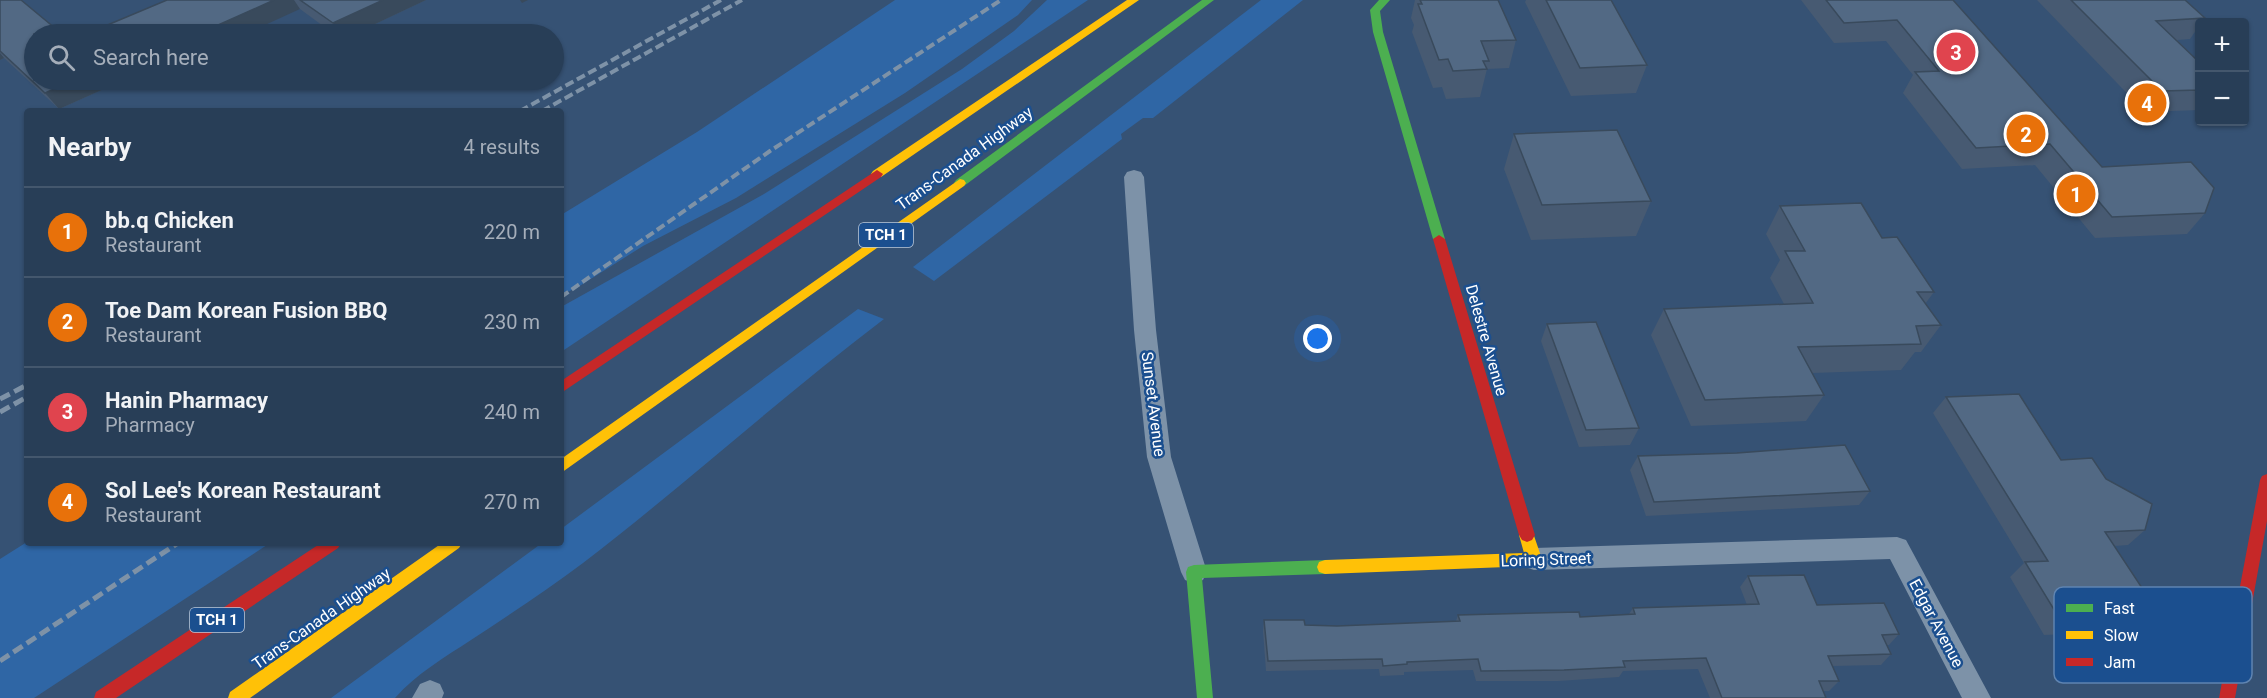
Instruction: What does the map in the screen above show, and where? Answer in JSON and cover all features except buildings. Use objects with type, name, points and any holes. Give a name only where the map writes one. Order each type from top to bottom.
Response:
[{"type":"main road","name":"Trans-Canada Highway","points":[[564,386],[1134,0]]},
{"type":"main road","name":"Trans-Canada Highway","points":[[564,465],[957,185],[1209,0]]},
{"type":"main road","name":"Delestre Avenue","points":[[1385,0],[1377,5],[1375,17],[1533,559]]},
{"type":"main road","points":[[2247,587],[2267,480]]},
{"type":"main road","name":"TCH 1","points":[[102,698],[329,546]]},
{"type":"main road","name":"Trans-Canada Highway","points":[[236,698],[450,546]]},
{"type":"main road","name":"Loring Street","points":[[1194,572],[1533,559]]},
{"type":"main road","name":"Sunset Avenue","points":[[1194,572],[1205,698]]},
{"type":"main road","points":[[2227,698],[2230,683]]},
{"type":"street","name":"Sunset Avenue","points":[[1134,177],[1145,330],[1159,457],[1194,572]]},
{"type":"street","name":"Loring Street","points":[[1533,559],[1897,548]]},
{"type":"street","name":"Edgar Avenue","points":[[1897,548],[1977,698]]},
{"type":"shaded area","points":[[895,0],[1032,0],[1018,15],[905,93],[736,198],[643,246],[564,294],[564,213],[697,132]]},
{"type":"shaded area","points":[[1047,0],[1088,0],[564,350],[564,305],[764,194],[962,69],[1014,31]]},
{"type":"shaded area","points":[[1261,0],[1303,0],[1153,118],[1143,118],[1121,134],[1122,139],[934,281],[913,267]]},
{"type":"shaded area","points":[[858,309],[884,319],[621,533],[528,602],[431,666],[395,698],[331,698],[538,546],[564,546],[564,527]]},
{"type":"shaded area","points":[[24,544],[24,546],[265,546],[34,698],[0,698],[0,559]]},
{"type":"railway","points":[[564,87],[721,0]]},
{"type":"railway","points":[[547,108],[742,0]]},
{"type":"railway","points":[[564,295],[770,151],[1001,0]]},
{"type":"railway","points":[[525,108],[558,90]]},
{"type":"railway","points":[[0,399],[24,387]]},
{"type":"railway","points":[[0,412],[24,399]]},
{"type":"railway","points":[[0,661],[173,546]]},
{"type":"traffic: fast","points":[[960,183],[1209,0]]},
{"type":"traffic: fast","points":[[1385,0],[1375,10],[1378,32],[1439,239]]},
{"type":"traffic: fast","points":[[1205,698],[1194,572],[1325,567]]},
{"type":"traffic: slow","points":[[877,174],[1134,0]]},
{"type":"traffic: slow","points":[[564,465],[960,183]]},
{"type":"traffic: slow","points":[[1325,567],[1534,559],[1527,535]]},
{"type":"traffic: slow","points":[[236,698],[450,546]]},
{"type":"traffic: jam","points":[[564,386],[877,174]]},
{"type":"traffic: jam","points":[[1439,239],[1527,535]]},
{"type":"traffic: jam","points":[[2247,587],[2267,480]]},
{"type":"traffic: jam","points":[[102,698],[329,546]]},
{"type":"traffic: jam","points":[[2227,698],[2230,683]]},
{"type":"place","name":"Hanin Pharmacy","points":[[1956,52]]},
{"type":"place","name":"Sol Lee's Korean Restaurant","points":[[2147,103]]},
{"type":"place","name":"Toe Dam Korean Fusion BBQ","points":[[2026,134]]},
{"type":"place","name":"bb.q Chicken","points":[[2076,194]]}]
